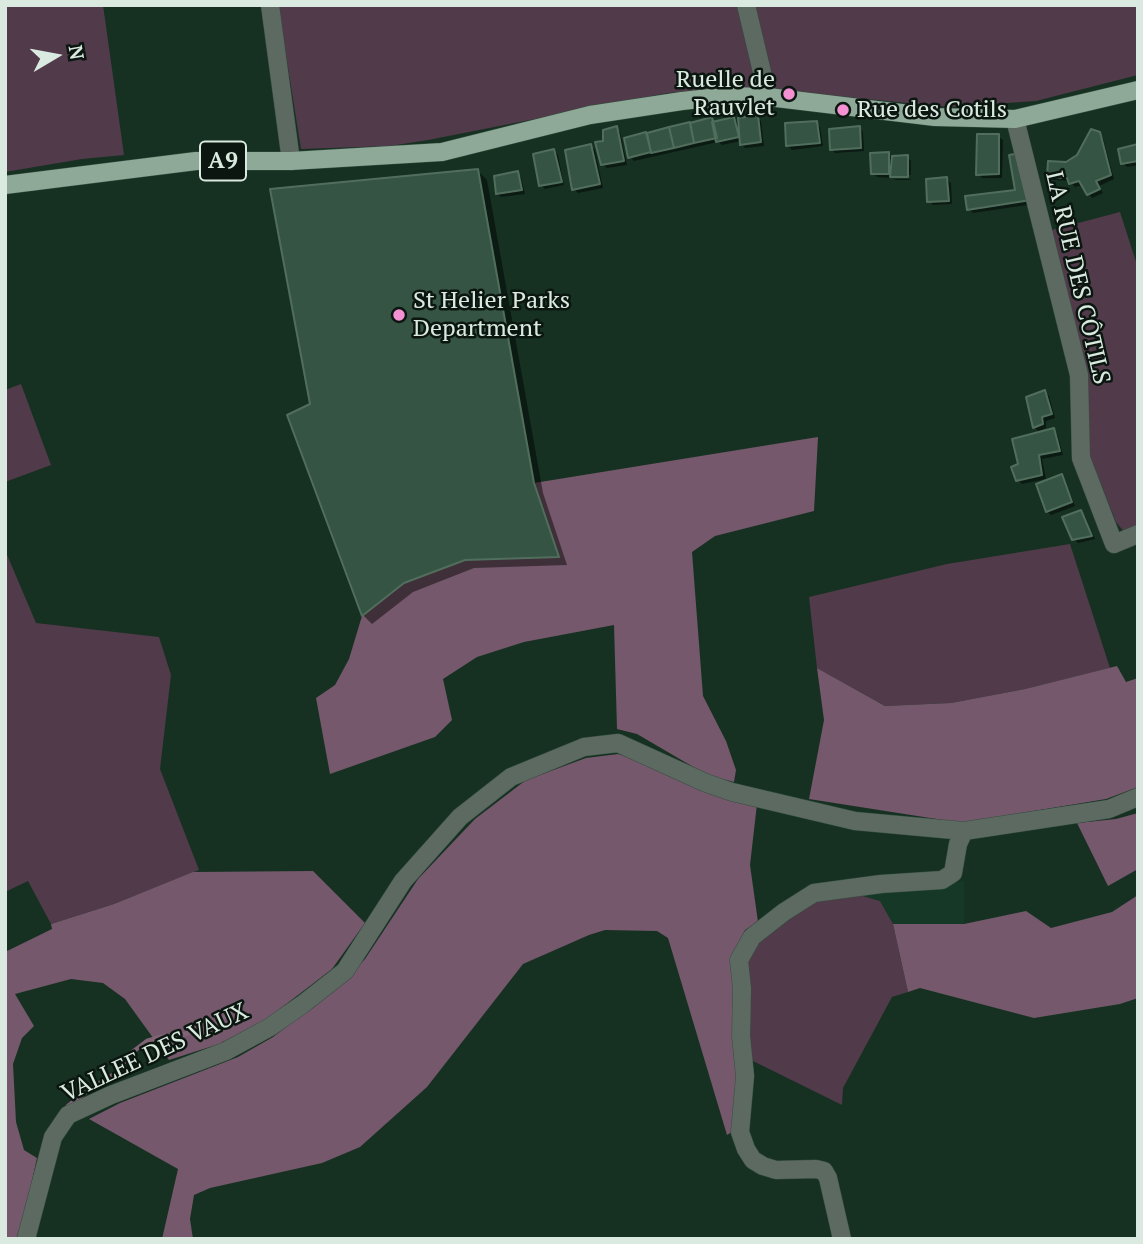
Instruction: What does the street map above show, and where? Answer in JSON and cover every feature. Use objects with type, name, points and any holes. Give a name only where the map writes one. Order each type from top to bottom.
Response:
[{"type":"main road","name":"A9","points":[[5,185],[196,161],[291,161],[442,152],[590,115],[682,100],[728,96],[768,97],[935,117],[1015,119],[1138,90]]},
{"type":"street","points":[[270,5],[291,161]]},
{"type":"street","points":[[746,5],[768,97]]},
{"type":"street","name":"LA RUE DES CÔTILS","points":[[1015,119],[1079,375],[1081,458],[1114,544],[1138,534]]},
{"type":"street","name":"VALLEE DES VAUX","points":[[26,1239],[53,1137],[68,1115],[110,1095],[226,1051],[270,1027],[303,1004],[345,971],[403,881],[460,817],[511,777],[584,747],[618,743],[732,792],[855,821],[964,831],[1109,810],[1138,797]]},
{"type":"street","points":[[842,1239],[824,1171],[776,1170],[753,1160],[746,1149],[740,1132],[745,1076],[739,960],[752,937],[814,893],[881,884],[942,880],[953,873],[958,844],[964,831]]},
{"type":"shaded area","points":[[5,5],[103,5],[124,155],[5,172]]},
{"type":"shaded area","points":[[278,5],[1138,5],[1138,75],[1036,101],[949,107],[753,88],[668,93],[390,146],[301,149]]},
{"type":"shaded area","points":[[1120,212],[1138,268],[1138,528],[1125,533],[1116,522],[1085,444],[1086,365],[1048,231]]},
{"type":"shaded area","points":[[21,384],[51,465],[5,482],[5,390]]},
{"type":"shaded area","points":[[818,437],[814,511],[715,536],[692,552],[703,696],[726,741],[736,770],[734,782],[707,775],[637,734],[617,729],[614,625],[524,642],[477,657],[443,679],[452,720],[435,737],[330,774],[316,698],[335,685],[349,659],[362,616],[404,583],[465,560],[559,556],[534,483]]},
{"type":"shaded area","points":[[1070,544],[1110,668],[1025,689],[951,703],[885,706],[817,668],[809,597],[947,564]]},
{"type":"shaded area","points":[[5,550],[36,623],[159,637],[171,675],[160,769],[199,870],[114,904],[51,924],[28,881],[5,892]]},
{"type":"shaded area","points":[[1117,666],[1126,682],[1138,678],[1138,787],[1106,799],[962,823],[809,799],[824,720],[817,668],[885,706],[951,703],[1025,689]]},
{"type":"shaded area","points":[[618,754],[757,804],[750,865],[758,922],[745,930],[731,960],[735,985],[738,1073],[735,1130],[727,1135],[668,938],[657,931],[605,930],[523,964],[427,1087],[360,1147],[322,1163],[210,1188],[194,1195],[190,1219],[193,1239],[162,1239],[178,1169],[89,1119],[120,1103],[238,1057],[273,1037],[338,987],[365,959],[418,879],[475,819],[526,780],[586,758]]},
{"type":"shaded area","points":[[1138,813],[1138,869],[1108,886],[1077,823],[1116,819]]},
{"type":"shaded area","points":[[313,871],[365,923],[332,969],[268,1018],[219,1044],[169,1060],[125,999],[103,983],[71,979],[15,994],[34,1026],[22,1038],[13,1064],[16,1122],[24,1150],[37,1158],[25,1213],[16,1239],[5,1239],[5,952],[52,929],[51,924],[114,904],[193,872]]},
{"type":"shaded area","points":[[964,881],[964,924],[893,924],[880,901],[855,894],[942,885]]},
{"type":"shaded area","points":[[856,894],[880,901],[893,924],[908,992],[892,997],[843,1088],[842,1105],[751,1060],[745,961],[754,942],[817,899]]},
{"type":"shaded area","points":[[1138,895],[1138,998],[1120,1004],[1034,1018],[920,988],[908,992],[893,924],[964,924],[1026,911],[1051,928],[1112,912]]},
{"type":"building","points":[[758,115],[761,142],[740,145],[738,118]]},
{"type":"building","points":[[712,117],[717,138],[694,143],[690,123]]},
{"type":"building","points":[[734,117],[739,137],[716,142],[712,122]]},
{"type":"building","points":[[817,121],[820,143],[786,146],[785,123]]},
{"type":"building","points":[[690,122],[694,143],[674,148],[669,127]]},
{"type":"building","points":[[617,126],[624,161],[601,165],[595,142],[603,141],[603,130]]},
{"type":"building","points":[[860,126],[861,148],[830,150],[829,129]]},
{"type":"building","points":[[669,127],[674,148],[651,153],[647,133]]},
{"type":"building","points":[[1091,129],[1100,132],[1111,175],[1096,181],[1100,189],[1087,195],[1079,181],[1069,184],[1067,178],[1047,177],[1048,161],[1066,162],[1077,155]]},
{"type":"building","points":[[646,132],[651,152],[628,158],[624,138]]},
{"type":"building","points":[[977,134],[999,134],[999,174],[976,175]]},
{"type":"building","points":[[591,144],[600,184],[572,190],[565,150]]},
{"type":"building","points":[[1138,144],[1138,161],[1121,164],[1118,149]]},
{"type":"building","points":[[554,149],[562,182],[539,186],[533,154]]},
{"type":"building","points":[[889,152],[889,174],[871,174],[870,153]]},
{"type":"building","points":[[1020,153],[1031,200],[967,210],[965,196],[1015,190],[1009,155]]},
{"type":"building","points":[[908,155],[908,177],[890,177],[892,156]]},
{"type":"building","name":"St Helier Parks Department","points":[[478,169],[534,483],[559,557],[465,560],[404,583],[362,616],[287,415],[310,404],[270,189]]},
{"type":"building","points":[[518,171],[522,190],[496,194],[494,176]]},
{"type":"building","points":[[947,177],[949,201],[927,202],[926,179]]},
{"type":"building","points":[[1045,390],[1052,414],[1042,417],[1043,424],[1033,428],[1026,397]]},
{"type":"building","points":[[1054,428],[1060,451],[1039,455],[1042,475],[1016,481],[1011,467],[1018,464],[1012,439]]},
{"type":"building","points":[[1062,474],[1072,502],[1046,512],[1036,484]]},
{"type":"building","points":[[1081,510],[1092,536],[1072,540],[1062,517]]},
{"type":"waterway","points":[[68,1106],[116,1073],[130,1054],[147,1041],[164,1036],[179,1036],[218,1023],[233,1009]]},
{"type":"place","name":"Ruelle de Rauvlet","points":[[789,94]]},
{"type":"place","name":"Rue des Cotils","points":[[843,110]]},
{"type":"place","name":"St Helier Parks Department","points":[[399,315]]}]
